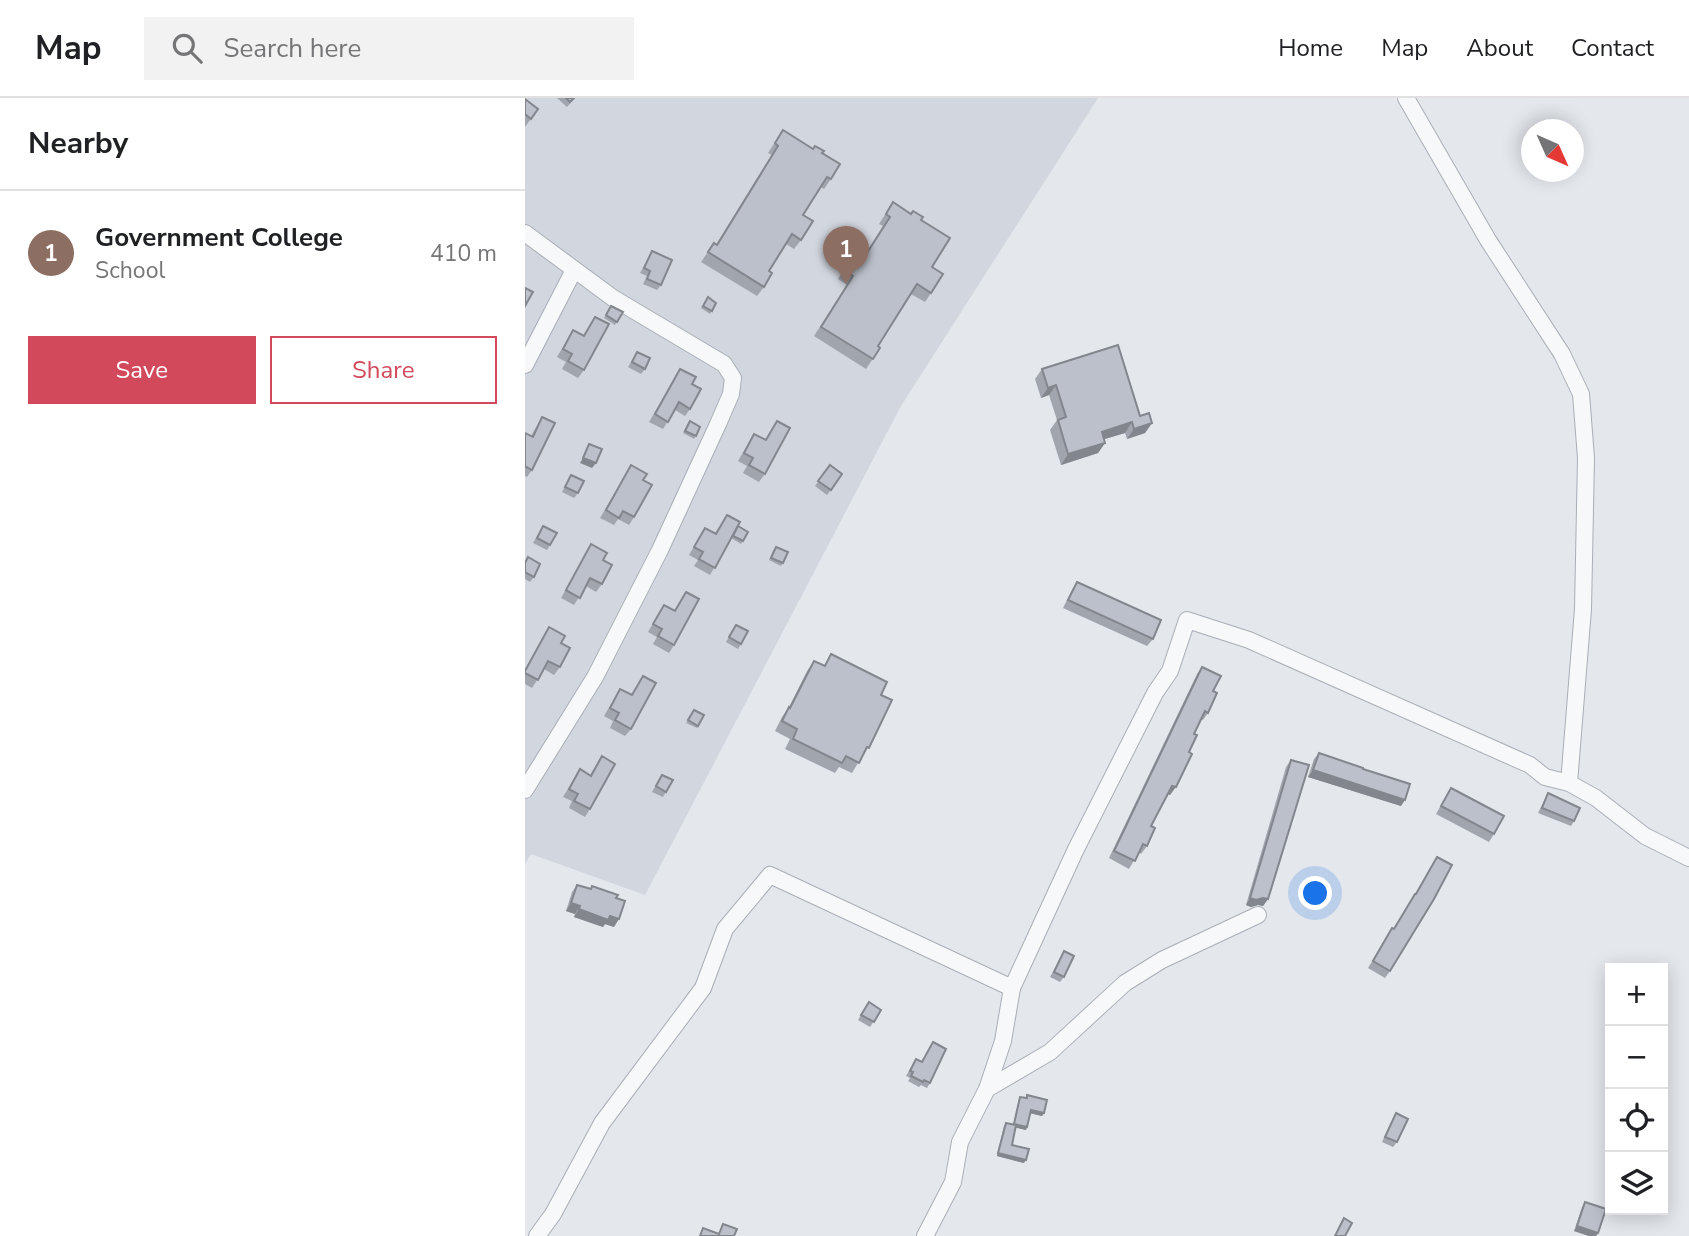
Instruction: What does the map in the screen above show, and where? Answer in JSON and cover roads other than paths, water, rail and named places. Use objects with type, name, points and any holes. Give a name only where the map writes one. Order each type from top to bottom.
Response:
[{"type":"street","points":[[1406,98],[1488,240],[1562,354],[1581,394],[1586,458],[1583,609],[1569,783]]},
{"type":"street","points":[[525,233],[613,298],[724,364],[733,378],[731,394],[660,551],[595,677],[525,790]]},
{"type":"street","points":[[525,365],[573,270]]},
{"type":"street","points":[[925,1236],[953,1182],[960,1142],[987,1089],[1003,1041],[1011,988],[1076,849],[1155,693],[1170,671],[1187,620],[1249,640],[1530,765],[1545,777],[1569,783],[1596,798],[1645,836],[1689,858]]},
{"type":"street","points":[[537,1236],[553,1214],[602,1123],[703,988],[725,929],[770,875],[1011,988]]},
{"type":"street","points":[[987,1089],[1050,1052],[1125,983],[1162,960],[1258,915]]},
{"type":"place","name":"Government College","points":[[846,284]]}]
